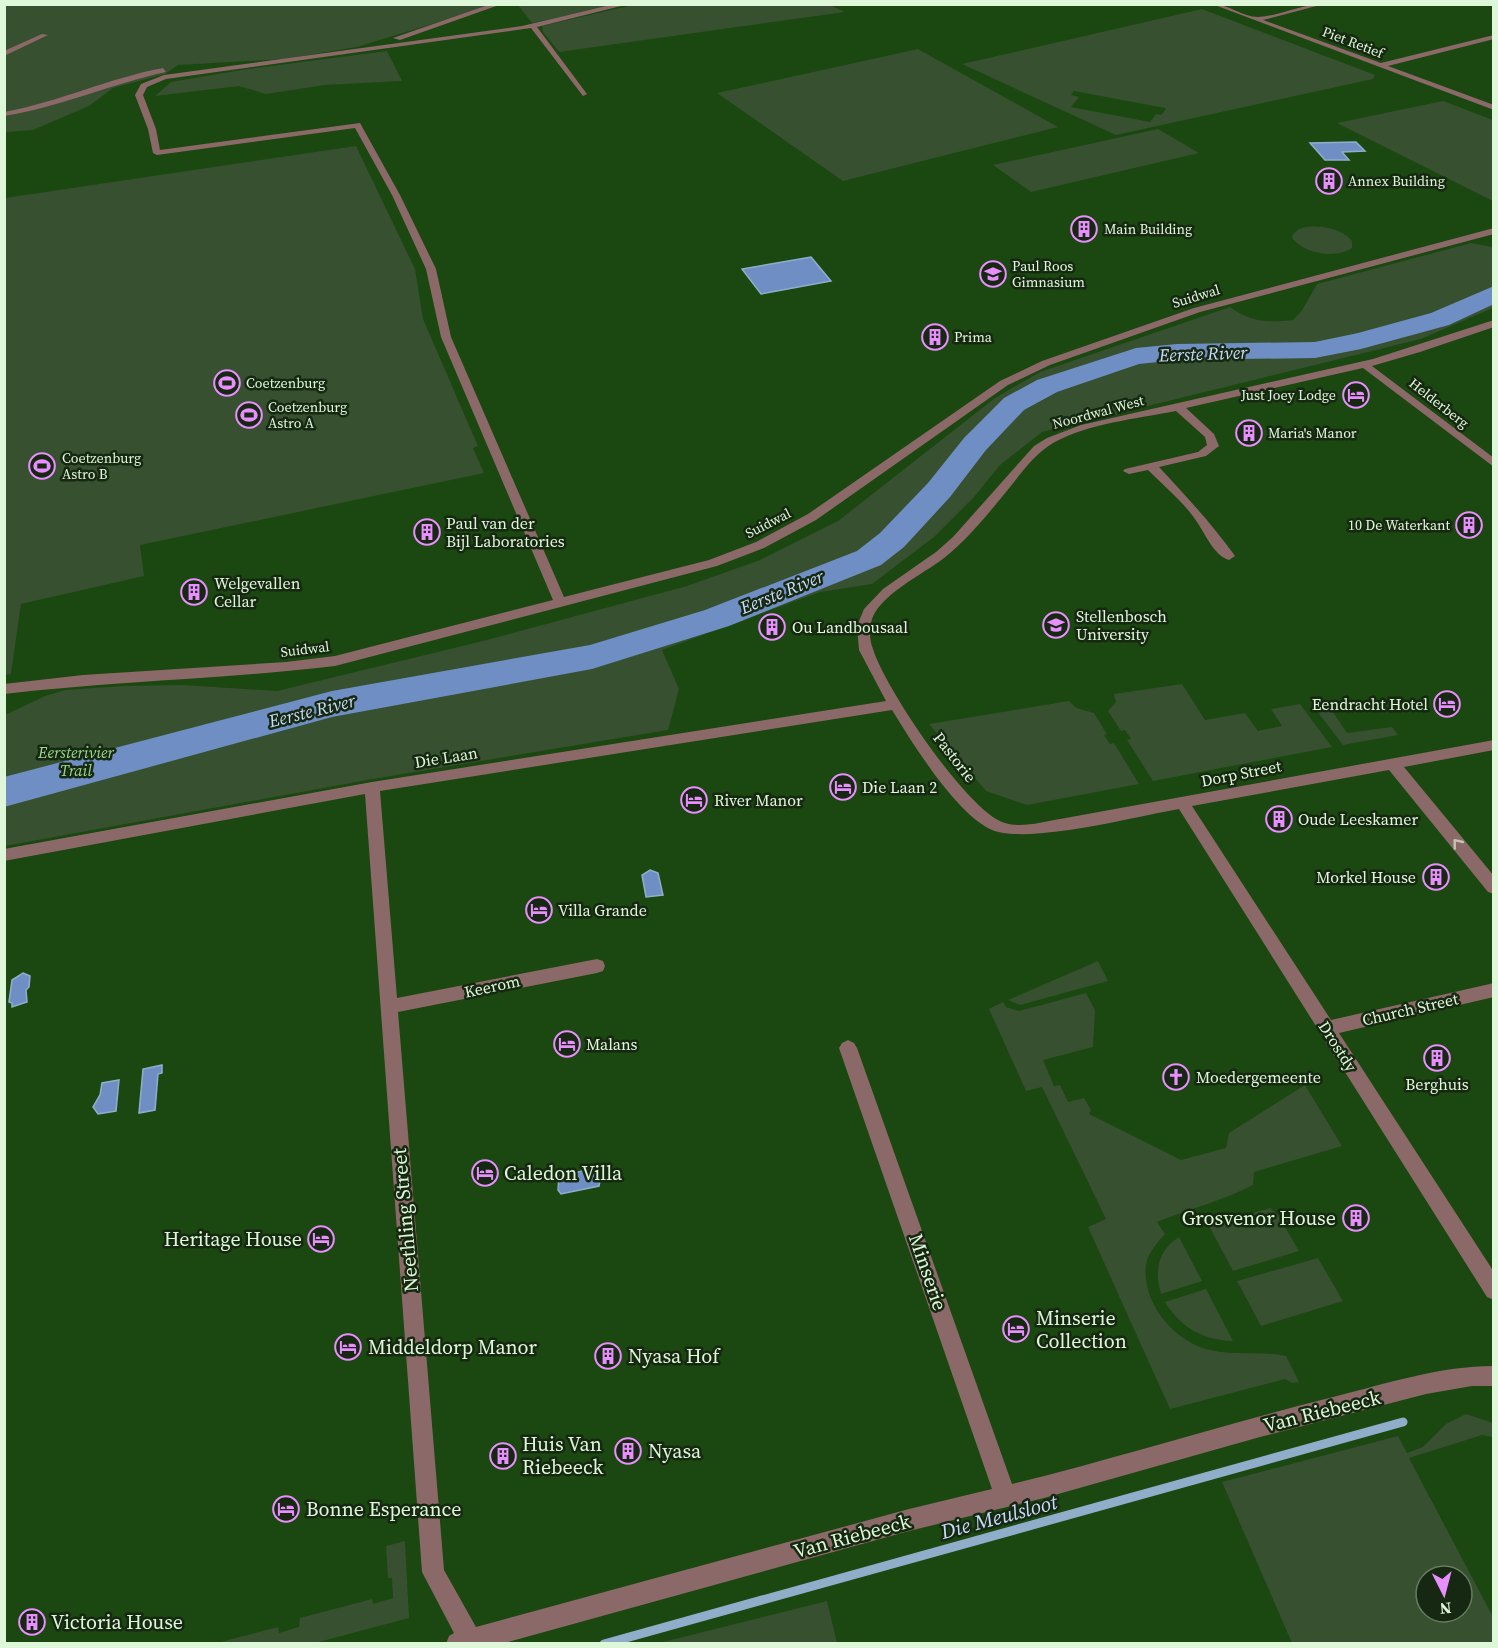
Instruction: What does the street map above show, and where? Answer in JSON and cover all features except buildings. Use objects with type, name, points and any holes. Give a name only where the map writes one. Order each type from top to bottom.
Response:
[{"type":"street","points":[[351,52],[499,4]]},
{"type":"street","points":[[560,603],[446,337],[431,269],[396,195],[357,125],[157,153],[152,129],[139,94],[144,86],[164,77],[533,26],[626,4]]},
{"type":"street","name":"Piet Retief","points":[[1215,4],[1494,110]]},
{"type":"street","points":[[1256,20],[1321,4]]},
{"type":"street","points":[[533,26],[583,94]]},
{"type":"street","points":[[4,54],[44,35]]},
{"type":"street","points":[[1380,66],[1494,37]]},
{"type":"street","points":[[4,114],[43,107],[107,83],[155,71],[228,65],[237,68]]},
{"type":"street","name":"Suidwal","points":[[4,689],[83,680],[318,664],[403,645],[713,563],[768,541],[829,506],[1004,383],[1046,363],[1197,310],[1494,231]]},
{"type":"street","name":"Noordwal West","points":[[894,705],[865,647],[865,620],[878,602],[963,534],[1026,459],[1040,446],[1066,433],[1430,348],[1494,323]]},
{"type":"street","name":"Helderberg","points":[[1365,365],[1494,464]]},
{"type":"street","points":[[1129,471],[1202,454],[1213,446],[1210,436],[1178,407]]},
{"type":"street","points":[[1151,466],[1203,521],[1229,556]]},
{"type":"street","name":"Die Laan","points":[[4,855],[372,787],[894,705]]},
{"type":"street","name":"Pastorie","points":[[894,705],[952,784],[983,818],[994,826]]},
{"type":"street","name":"Dorp Street","points":[[994,826],[1008,830],[1035,829],[1494,745]]},
{"type":"street","points":[[1393,764],[1494,888]]},
{"type":"street","name":"Neethling Street","points":[[372,787],[433,1572],[467,1642]]},
{"type":"street","name":"Drostdy","points":[[1182,802],[1494,1290]]},
{"type":"street","name":"Keerom","points":[[388,1007],[597,966]]},
{"type":"street","name":"Church Street","points":[[1327,1028],[1494,990]]},
{"type":"street","name":"Minserie","points":[[848,1048],[1005,1496]]},
{"type":"street","name":"Van Riebeeck","points":[[467,1642],[909,1520],[1426,1384],[1472,1376],[1494,1376]]},
{"type":"green space","points":[[637,4],[828,4],[845,12],[559,52],[543,32],[542,26]]},
{"type":"green space","points":[[5,5],[494,5],[357,47],[284,59],[178,65],[165,74],[113,88],[89,106],[33,130],[5,132]]},
{"type":"green space","points":[[518,5],[617,5],[532,23]]},
{"type":"green space","points":[[1202,9],[1375,75],[1373,79],[1116,135],[962,64]],"holes":[[[1074,91],[1165,108],[1161,115],[1156,114],[1150,122],[1071,107],[1079,97],[1071,95]]]},
{"type":"green space","points":[[918,49],[1058,127],[843,181],[717,93]]},
{"type":"green space","points":[[387,51],[402,81],[325,85],[266,94],[239,86],[155,96],[171,82],[241,70]]},
{"type":"green space","points":[[1443,101],[1493,120],[1493,201],[1337,123]]},
{"type":"green space","points":[[1158,129],[1199,153],[1031,192],[993,165]]},
{"type":"green space","name":"Coetzenburg","points":[[356,146],[415,269],[423,319],[478,446],[473,448],[484,473],[140,545],[144,576],[21,604],[11,674],[5,675],[5,198]]},
{"type":"green space","points":[[1323,227],[1346,235],[1352,241],[1352,248],[1338,253],[1321,253],[1305,248],[1293,239],[1295,232],[1302,228]]},
{"type":"green space","name":"Eersterivier Trail","points":[[1471,243],[1493,247],[1493,308],[1421,339],[1042,432],[1000,465],[974,497],[934,537],[872,584],[820,592],[662,650],[679,689],[668,730],[373,779],[5,846],[5,715],[45,696],[65,690],[123,686],[184,685],[277,691],[487,640],[687,586],[760,560],[838,521],[995,398],[1040,372],[1230,307],[1245,316],[1260,320],[1293,320],[1301,312],[1317,284]]},
{"type":"green space","points":[[1182,684],[1205,720],[1245,713],[1258,731],[1282,726],[1271,709],[1300,704],[1332,747],[1153,781],[1127,740],[1131,739],[1125,730],[1121,731],[1108,711],[1116,702],[1114,694]]},
{"type":"green space","points":[[1325,700],[1347,733],[1392,727],[1398,735],[1343,745],[1310,702]]},
{"type":"green space","points":[[1069,701],[1076,708],[1094,713],[1107,734],[1104,735],[1110,744],[1114,743],[1139,784],[1027,805],[986,791],[929,724]]},
{"type":"green space","points":[[1098,961],[1108,981],[1020,1005],[1008,1000]]},
{"type":"green space","points":[[1086,993],[1095,1010],[1093,1047],[1043,1060],[1054,1086],[1060,1085],[1068,1102],[1084,1098],[1091,1110],[1089,1114],[1181,1160],[1226,1148],[1229,1133],[1305,1085],[1342,1146],[1254,1172],[1253,1185],[1157,1222],[1165,1234],[1151,1252],[1146,1265],[1146,1278],[1154,1304],[1169,1326],[1180,1335],[1213,1351],[1286,1356],[1299,1382],[1292,1383],[1285,1379],[1170,1409],[1088,1227],[1106,1219],[1042,1087],[1026,1091],[989,1009],[1003,1002],[1006,1007],[1019,1011]]},
{"type":"green space","points":[[1270,1208],[1278,1215],[1299,1251],[1233,1271],[1209,1226]]},
{"type":"green space","points":[[1179,1237],[1202,1281],[1161,1294],[1158,1269],[1162,1255],[1166,1248]]},
{"type":"green space","points":[[1318,1258],[1343,1301],[1261,1326],[1237,1281]]},
{"type":"green space","points":[[1206,1289],[1233,1341],[1212,1338],[1194,1331],[1178,1319],[1165,1302]]},
{"type":"green space","points":[[1466,1414],[1493,1423],[1493,1437],[1482,1435],[1409,1458],[1465,1564],[1414,1564],[1414,1624],[1474,1624],[1474,1581],[1493,1617],[1493,1643],[1292,1643],[1222,1482],[1398,1436],[1407,1453],[1423,1447],[1446,1424]]},
{"type":"green space","points":[[405,1541],[409,1618],[315,1643],[217,1643],[278,1627],[279,1633],[299,1627],[300,1618],[372,1599],[373,1604],[393,1598],[392,1578],[388,1578],[386,1546]]},
{"type":"green space","points":[[827,1601],[837,1643],[659,1643]]},
{"type":"water","points":[[1356,142],[1365,151],[1342,152],[1349,160],[1325,160],[1310,143]]},
{"type":"water","points":[[811,257],[831,281],[761,294],[742,269]]},
{"type":"water","points":[[650,870],[658,873],[663,895],[646,897],[642,875]]},
{"type":"water","points":[[23,973],[30,976],[29,987],[26,990],[27,1002],[12,1007],[12,1003],[9,1002],[12,980]]},
{"type":"water","points":[[162,1065],[162,1073],[158,1074],[155,1110],[139,1113],[143,1069]]},
{"type":"water","points":[[119,1080],[116,1111],[98,1114],[93,1107],[100,1095],[102,1083]]},
{"type":"water","points":[[596,1168],[601,1176],[599,1186],[561,1194],[558,1190],[559,1176]]},
{"type":"waterway","name":"Eerste River","points":[[4,792],[332,704],[592,657],[717,618],[869,558],[892,540],[939,490],[975,444],[1014,404],[1047,386],[1136,356],[1177,352],[1315,350],[1361,341],[1440,319],[1494,294]]},
{"type":"waterway","name":"Die Meulsloot","points":[[604,1644],[1403,1422]]},
{"type":"place","name":"Annex Building","points":[[1329,181]]},
{"type":"place","name":"Main Building","points":[[1084,229]]},
{"type":"place","name":"Paul Roos Gimnasium","points":[[993,274]]},
{"type":"place","name":"Prima","points":[[935,337]]},
{"type":"place","name":"Coetzenburg","points":[[227,383]]},
{"type":"place","name":"Just Joey Lodge","points":[[1356,395]]},
{"type":"place","name":"Coetzenburg Astro A","points":[[249,415]]},
{"type":"place","name":"Maria's Manor","points":[[1249,433]]},
{"type":"place","name":"Coetzenburg Astro B","points":[[42,466]]},
{"type":"place","name":"10 De Waterkant","points":[[1469,525]]},
{"type":"place","name":"Paul van der Bijl Laboratories","points":[[427,532]]},
{"type":"place","name":"Welgevallen Cellar","points":[[194,592]]},
{"type":"place","name":"Stellenbosch University","points":[[1056,625]]},
{"type":"place","name":"Ou Landbousaal","points":[[772,627]]},
{"type":"place","name":"Eendracht Hotel","points":[[1447,704]]},
{"type":"place","name":"Die Laan 2","points":[[843,787]]},
{"type":"place","name":"River Manor","points":[[694,800]]},
{"type":"place","name":"Oude Leeskamer","points":[[1279,819]]},
{"type":"place","name":"Morkel House","points":[[1436,877]]},
{"type":"place","name":"Villa Grande","points":[[539,910]]},
{"type":"place","name":"Malans","points":[[567,1044]]},
{"type":"place","name":"Berghuis","points":[[1437,1058]]},
{"type":"place","name":"Moedergemeente","points":[[1176,1077]]},
{"type":"place","name":"Caledon Villa","points":[[485,1173]]},
{"type":"place","name":"Grosvenor House","points":[[1356,1218]]},
{"type":"place","name":"Heritage House","points":[[321,1239]]},
{"type":"place","name":"Minserie Collection","points":[[1016,1329]]},
{"type":"place","name":"Middeldorp Manor","points":[[348,1347]]},
{"type":"place","name":"Nyasa Hof","points":[[608,1356]]},
{"type":"place","name":"Nyasa","points":[[628,1451]]},
{"type":"place","name":"Huis Van Riebeeck","points":[[503,1456]]},
{"type":"place","name":"Bonne Esperance","points":[[286,1509]]},
{"type":"place","name":"Victoria House","points":[[32,1622]]}]
